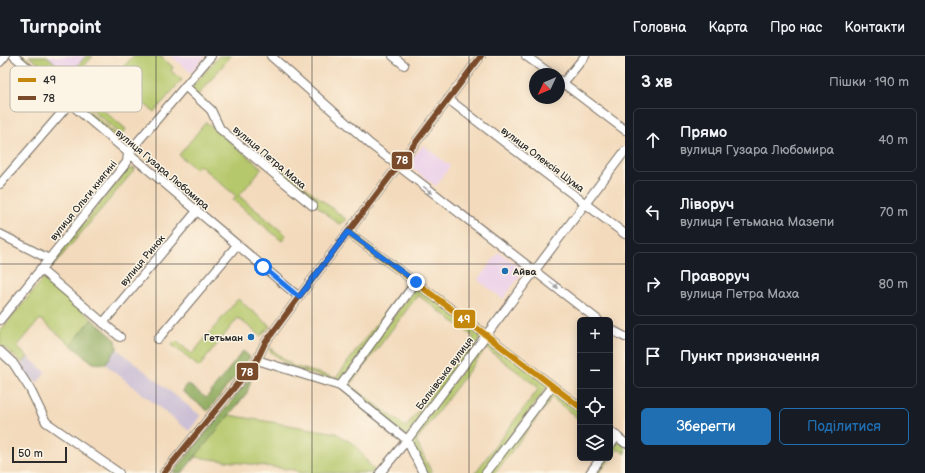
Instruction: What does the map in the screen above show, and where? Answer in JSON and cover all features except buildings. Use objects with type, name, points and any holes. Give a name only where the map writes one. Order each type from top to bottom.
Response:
[{"type":"street","points":[[0,62],[5,56]]},
{"type":"street","name":"вулиця Гузара Любомира","points":[[14,56],[26,66]]},
{"type":"street","name":"вулиця Ольги княгині","points":[[0,320],[127,162],[128,153],[211,56]]},
{"type":"street","points":[[271,56],[397,166],[594,317]]},
{"type":"street","points":[[393,56],[404,65]]},
{"type":"street","points":[[164,473],[257,360],[265,343],[481,56]]},
{"type":"street","points":[[526,56],[543,68]]},
{"type":"street","points":[[565,78],[585,56]]},
{"type":"street","points":[[565,85],[625,130]]},
{"type":"street","name":"вулиця Петра Маха","points":[[185,86],[211,110],[220,129],[313,206]]},
{"type":"street","name":"вулиця Олексія Шума","points":[[448,99],[625,234]]},
{"type":"street","points":[[0,184],[62,112]]},
{"type":"street","name":"вулиця Гузара Любомира","points":[[80,112],[299,297]]},
{"type":"street","name":"Балківська вулиця","points":[[380,473],[407,440],[625,151]]},
{"type":"street","name":"вулиця Ринок","points":[[103,322],[197,211]]},
{"type":"street","points":[[348,232],[486,335],[577,406]]},
{"type":"street","points":[[0,234],[49,259]]},
{"type":"street","points":[[158,339],[237,245]]},
{"type":"street","points":[[40,270],[120,337]]},
{"type":"street","points":[[340,386],[416,282]]},
{"type":"street","points":[[613,331],[625,337]]},
{"type":"street","points":[[0,351],[13,363],[30,389],[46,422],[119,473]]},
{"type":"street","points":[[257,360],[340,386],[407,440],[423,473]]},
{"type":"street","points":[[486,473],[552,386]]},
{"type":"street","points":[[613,433],[625,443]]},
{"type":"street","points":[[613,442],[617,436]]},
{"type":"street","points":[[590,473],[599,461]]},
{"type":"shaded area","points":[[47,56],[86,56],[78,66],[59,66]]},
{"type":"shaded area","points":[[171,56],[205,56],[191,73]]},
{"type":"shaded area","points":[[423,145],[450,166],[436,186],[408,165]]},
{"type":"shaded area","points":[[499,252],[524,270],[503,299],[478,280]]},
{"type":"shaded area","points":[[117,349],[201,416],[189,431],[105,364]]},
{"type":"shaded area","points":[[28,357],[46,372],[37,383],[19,368]]},
{"type":"green space","points":[[20,56],[24,56],[36,66],[32,66]]},
{"type":"green space","points":[[29,56],[47,56],[59,66],[41,66]]},
{"type":"green space","points":[[86,56],[93,56],[84,66],[77,66]]},
{"type":"green space","points":[[133,56],[160,56],[173,67],[171,71],[182,80],[154,112],[142,102],[142,66],[124,66]]},
{"type":"green space","points":[[219,56],[231,56],[198,95],[191,88]]},
{"type":"green space","points":[[86,112],[90,112],[122,139],[120,141]]},
{"type":"green space","points":[[95,112],[106,112],[126,129],[122,135]]},
{"type":"green space","points":[[206,122],[262,168],[239,196],[286,235],[282,241],[233,200],[236,196],[199,165],[195,169],[179,155]]},
{"type":"green space","points":[[277,165],[347,220],[339,224],[273,170]]},
{"type":"green space","points":[[136,168],[49,271],[51,264],[127,170]]},
{"type":"green space","points":[[44,278],[92,319],[71,345],[40,319],[17,347],[28,357],[23,363],[0,344],[0,331]]},
{"type":"green space","points":[[405,285],[409,288],[340,382],[292,368],[270,351],[270,348],[293,366],[336,378]]},
{"type":"green space","points":[[416,286],[483,335],[407,436],[344,385]],"holes":[[[418,295],[474,337],[406,427],[350,385]]]},
{"type":"green space","points":[[238,299],[270,326],[261,336],[238,318],[199,367],[172,345],[176,341],[192,354]]},
{"type":"green space","points":[[92,319],[116,340],[117,349],[105,364],[93,363],[71,345]]},
{"type":"green space","points":[[487,338],[548,386],[483,473],[475,473],[539,388],[486,348],[416,441],[432,473],[427,473],[410,440]]},
{"type":"green space","points":[[243,351],[250,357],[208,411],[182,391],[188,384],[206,398]]},
{"type":"green space","points":[[252,376],[247,393],[182,473],[173,473]]},
{"type":"green space","points":[[552,389],[577,409],[577,418],[552,398],[495,473],[489,473]]},
{"type":"green space","points":[[229,415],[336,433],[355,445],[375,472],[299,473],[295,470],[195,457]]},
{"type":"green space","points":[[618,440],[625,446],[625,454],[618,449],[613,455],[613,446]]},
{"type":"green space","points":[[602,461],[608,461],[599,473],[593,473]]},
{"type":"transit line","name":"78","points":[[164,473],[257,360],[265,343],[481,56]]},
{"type":"transit line","name":"49","points":[[348,232],[577,405]]},
{"type":"place","name":"Айва","points":[[505,271]]},
{"type":"place","name":"Гетьман","points":[[251,337]]},
{"type":"route","points":[[263,267],[299,297],[348,232],[416,282]]}]
